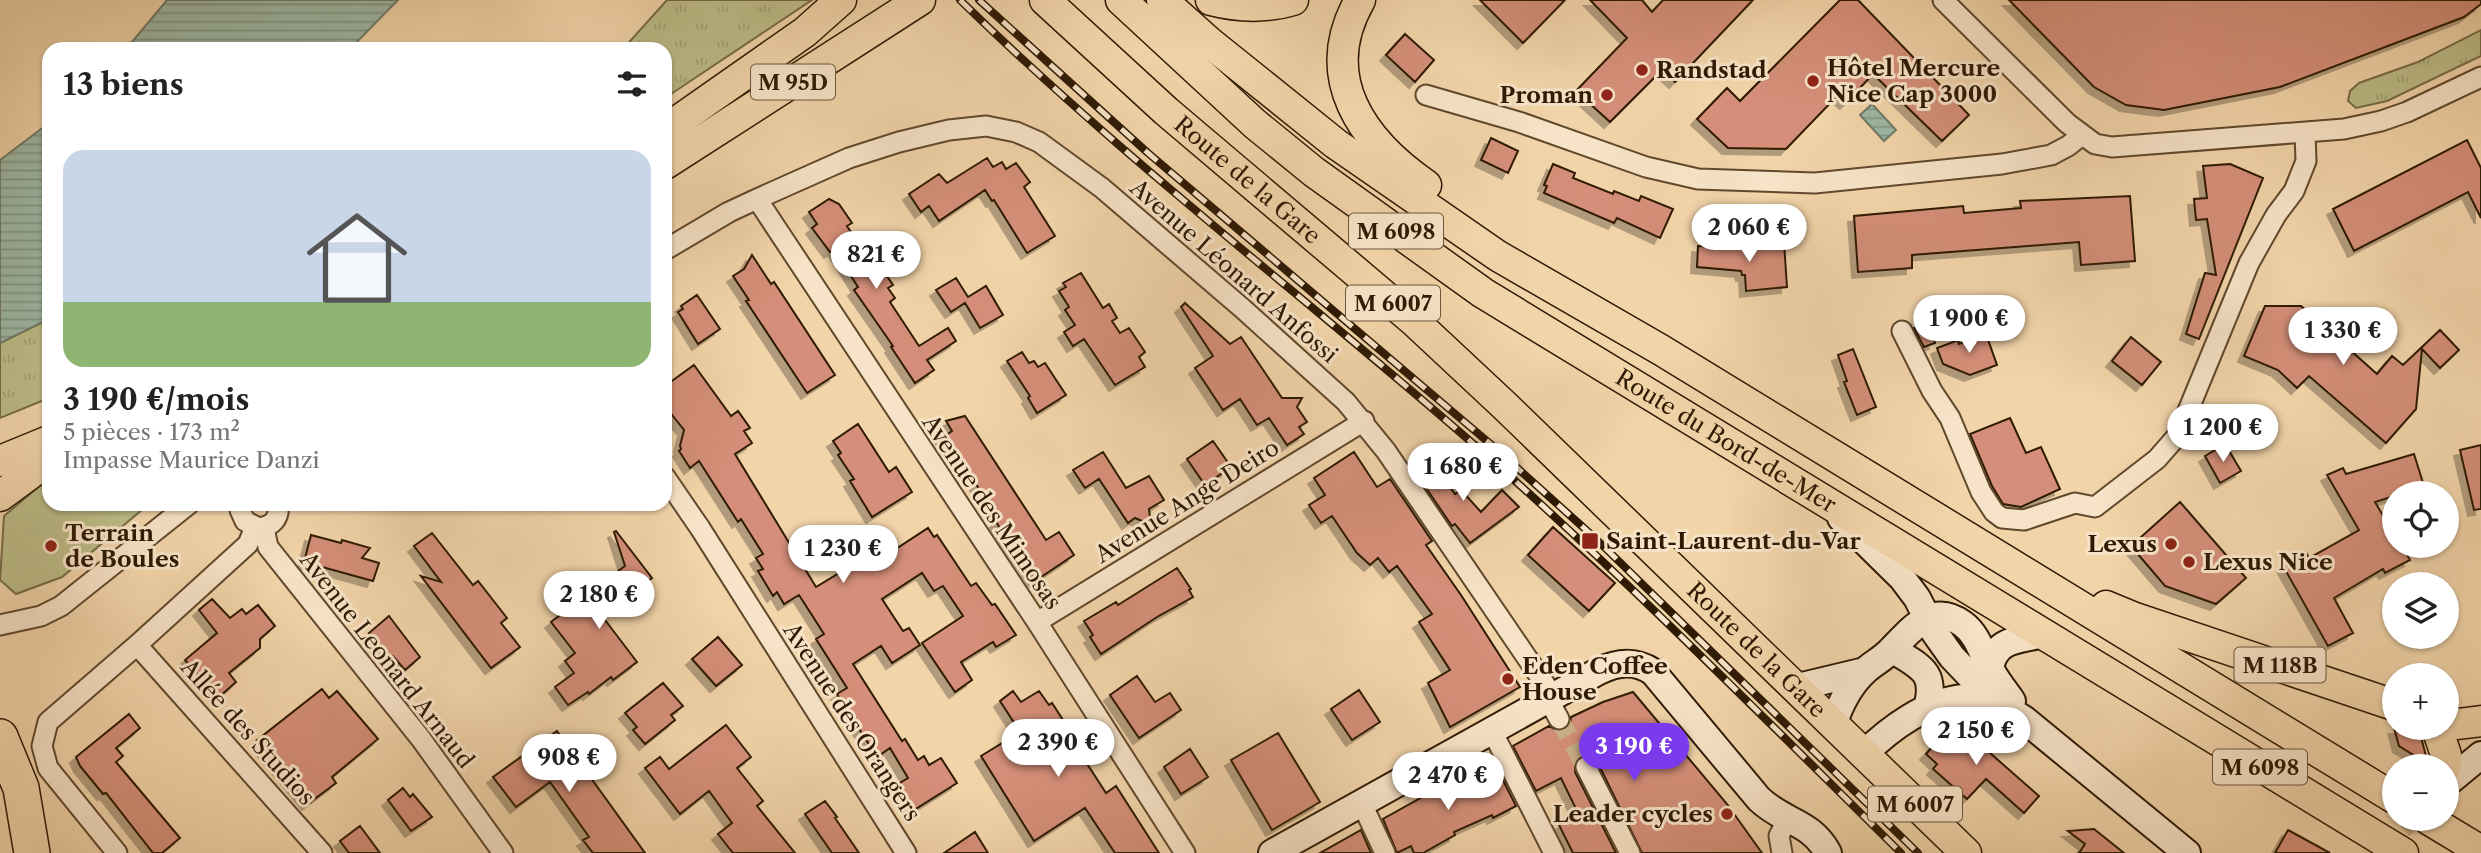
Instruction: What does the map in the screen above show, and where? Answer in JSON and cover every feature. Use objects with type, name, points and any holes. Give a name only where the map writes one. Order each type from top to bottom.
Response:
[{"type":"highway","points":[[0,737],[20,788],[32,853]]},
{"type":"main road","name":"M 95D","points":[[672,125],[805,32],[841,0]]},
{"type":"main road","name":"M 95D","points":[[672,159],[920,0]]},
{"type":"main road","name":"Route de la Gare","points":[[1045,0],[1166,111],[1414,321],[1966,853]]},
{"type":"main road","name":"Route du Bord-de-Mer","points":[[1121,0],[1255,124],[1314,172],[1461,278],[2403,853]]},
{"type":"main road","name":"Route du Bord-de-Mer","points":[[1162,0],[1209,42],[1336,144],[1498,256],[1661,350],[2382,791]]},
{"type":"main road","points":[[1211,0],[1258,6],[1293,0]]},
{"type":"main road","points":[[1360,0],[1346,36],[1344,77],[1354,112],[1369,134],[1416,178],[1661,350]]},
{"type":"main road","points":[[0,461],[42,444]]},
{"type":"main road","points":[[0,496],[42,465]]},
{"type":"main road","points":[[1823,500],[1902,578],[1952,657],[1992,699],[2025,720],[2187,853]]},
{"type":"main road","name":"M 118B","points":[[1963,536],[2003,549],[2108,607],[2135,618],[2382,701]]},
{"type":"main road","points":[[1833,725],[1841,701],[1865,671],[1892,649],[1912,626],[1927,618],[1947,616],[1966,626],[2025,720]]},
{"type":"main road","points":[[1990,668],[1993,655],[2002,645],[2043,634]]},
{"type":"main road","points":[[1892,649],[1926,672],[1930,679],[1931,693],[1927,708]]},
{"type":"main road","points":[[1272,853],[1492,731],[1553,705],[1612,665],[1633,663],[1653,672],[1759,799],[1773,812],[1810,830],[1828,853]]},
{"type":"main road","points":[[1794,688],[1865,671]]},
{"type":"main road","points":[[1864,754],[1878,740],[1927,708],[1966,697],[1992,699]]},
{"type":"main road","points":[[2459,724],[2481,721]]},
{"type":"main road","points":[[2459,773],[2481,755]]},
{"type":"main road","points":[[2142,816],[2167,853]]},
{"type":"main road","points":[[2448,831],[2481,851]]},
{"type":"street","points":[[1943,0],[2067,123],[2095,144],[2112,147],[2305,134],[2381,121],[2481,77]]},
{"type":"street","points":[[1426,95],[1519,122],[1646,167],[1698,180],[1815,183],[2002,164],[2051,155],[2082,135]]},
{"type":"street","name":"Avenue Léonard Anfossi","points":[[672,246],[729,212],[757,199],[849,158],[899,142],[949,130],[986,126],[1016,132],[1040,142],[1102,188],[1252,317],[1364,421],[1553,705]]},
{"type":"street","points":[[1902,331],[1932,391],[1950,418],[1981,492],[1994,512],[2002,517],[2024,520],[2075,503],[2095,507],[2157,459],[2178,435],[2249,263],[2276,215],[2294,191],[2306,161],[2305,134]]},
{"type":"street","name":"Avenue des Mimosas","points":[[757,199],[1037,622],[1185,853]]},
{"type":"street","name":"Avenue Ange Deiro","points":[[1037,622],[1364,421]]},
{"type":"street","name":"Avenue des Orangers","points":[[672,487],[906,853]]},
{"type":"street","points":[[0,625],[52,612],[179,511]]},
{"type":"street","name":"Avenue Leonard Arnaud","points":[[238,511],[245,521],[259,528],[268,547],[421,739],[503,853]]},
{"type":"street","points":[[117,853],[48,768],[42,746],[48,722],[248,544],[259,528],[269,526],[277,518],[279,511]]},
{"type":"street","points":[[0,611],[41,616]]},
{"type":"street","name":"Allée des Studios","points":[[137,645],[321,853]]},
{"type":"street","points":[[1492,731],[1554,853]]},
{"type":"street","points":[[1586,767],[1630,853]]},
{"type":"street","points":[[1362,804],[1385,853]]},
{"type":"street","points":[[1782,853],[1779,836],[1787,820]]},
{"type":"green space","points":[[667,0],[812,0],[672,93],[672,42],[629,42]]},
{"type":"green space","points":[[2481,30],[2481,56],[2387,101],[2356,108],[2348,101],[2350,91],[2359,83],[2418,62]]},
{"type":"green space","points":[[42,322],[42,401],[0,418],[0,343]]},
{"type":"green space","name":"Terrain de Boules","points":[[42,484],[42,511],[141,511],[62,577],[16,594],[0,580],[4,516]]},
{"type":"shaded area","points":[[167,0],[398,0],[357,42],[132,42]]},
{"type":"shaded area","points":[[1872,104],[1896,130],[1884,141],[1860,115]]},
{"type":"shaded area","points":[[42,128],[42,322],[0,343],[0,160]]},
{"type":"building","points":[[1480,0],[1565,0],[1523,43]]},
{"type":"building","points":[[1590,0],[1642,0],[1652,12],[1663,0],[1753,0],[1675,82],[1662,70],[1610,122],[1576,91],[1627,38]]},
{"type":"building","name":"Hôtel Mercure Nice Cap 3000","points":[[1840,0],[1858,0],[1969,115],[1942,141],[1873,74],[1846,103],[1837,96],[1786,149],[1728,148],[1697,119],[1727,88],[1740,101]]},
{"type":"building","points":[[2009,0],[2481,0],[2481,4],[2464,17],[2280,87],[2164,110],[2126,105],[2094,87]]},
{"type":"building","points":[[1405,34],[1434,60],[1415,82],[1386,55]]},
{"type":"building","points":[[1491,138],[1518,151],[1508,173],[1481,160]]},
{"type":"building","points":[[2467,140],[2481,168],[2481,218],[2468,192],[2354,251],[2333,209]]},
{"type":"building","points":[[987,158],[993,167],[1002,162],[1006,169],[1016,163],[1030,182],[1024,187],[1055,236],[1027,253],[985,190],[939,221],[929,206],[921,212],[909,194],[939,174],[947,183]]},
{"type":"building","points":[[1553,164],[1575,173],[1573,178],[1613,194],[1614,191],[1639,201],[1641,196],[1673,209],[1660,238],[1617,218],[1614,223],[1544,193],[1547,186],[1544,185]]},
{"type":"building","points":[[2230,164],[2263,178],[2199,339],[2186,334],[2205,273],[2216,275],[2207,219],[2196,220],[2194,199],[2207,198],[2203,166]]},
{"type":"building","points":[[2130,196],[2135,261],[2081,265],[2079,242],[1912,255],[1912,268],[1858,272],[1854,216],[1963,206],[1964,213],[2021,208],[2020,201]]},
{"type":"building","points":[[829,199],[839,204],[852,223],[847,226],[870,261],[880,266],[893,285],[888,288],[895,298],[890,302],[919,346],[948,328],[956,341],[927,360],[934,370],[915,383],[854,290],[858,287],[834,249],[830,252],[812,228],[817,224],[809,212]]},
{"type":"building","points":[[1784,243],[1787,287],[1746,291],[1745,275],[1742,275],[1741,271],[1697,267],[1698,246],[1743,249],[1743,246]]},
{"type":"building","points":[[752,255],[771,284],[774,282],[835,375],[807,393],[746,301],[749,300],[733,276],[744,269]]},
{"type":"building","points":[[1081,273],[1103,308],[1109,304],[1117,318],[1112,321],[1120,333],[1129,328],[1145,352],[1139,357],[1145,367],[1115,385],[1084,339],[1073,346],[1064,332],[1075,325],[1065,310],[1069,307],[1059,291],[1066,287],[1063,283]]},
{"type":"building","points":[[956,278],[968,297],[986,286],[1003,315],[980,328],[965,303],[951,312],[936,290]]},
{"type":"building","points":[[697,295],[720,329],[698,344],[678,312],[683,309],[681,306]]},
{"type":"building","points":[[1185,303],[1230,344],[1241,337],[1282,398],[1302,398],[1297,407],[1307,422],[1299,427],[1304,434],[1287,445],[1269,418],[1257,425],[1240,399],[1223,410],[1195,368],[1213,356],[1181,307]]},
{"type":"building","points":[[2265,306],[2301,306],[2377,374],[2392,356],[2403,365],[2440,330],[2459,350],[2440,368],[2422,349],[2416,409],[2386,443],[2309,376],[2297,388],[2278,370],[2244,356]]},
{"type":"building","points":[[1929,326],[1935,343],[1924,347],[1914,328]]},
{"type":"building","points":[[1986,334],[1997,365],[1970,375],[1943,364],[1937,348],[1958,340],[1959,344]]},
{"type":"building","points":[[2131,337],[2161,362],[2142,385],[2112,361]]},
{"type":"building","points":[[1853,349],[1876,407],[1857,415],[1844,382],[1847,381],[1838,355]]},
{"type":"building","points":[[1022,352],[1029,363],[1034,361],[1038,367],[1045,363],[1066,395],[1037,413],[1028,398],[1030,396],[1007,361]]},
{"type":"building","points":[[694,365],[731,416],[738,411],[750,428],[744,431],[752,443],[735,454],[816,587],[859,561],[861,565],[874,558],[876,562],[928,528],[934,537],[937,535],[971,586],[976,583],[992,605],[995,604],[1016,635],[996,647],[993,642],[961,662],[972,680],[955,692],[922,643],[963,616],[943,586],[934,591],[922,573],[882,599],[903,631],[909,628],[920,645],[892,663],[881,646],[853,664],[902,741],[905,739],[918,760],[924,756],[929,765],[941,758],[957,783],[914,810],[898,784],[908,778],[890,748],[877,757],[837,694],[847,688],[816,639],[824,634],[799,595],[784,604],[777,592],[773,596],[758,571],[763,569],[756,558],[763,554],[741,519],[738,522],[699,461],[690,468],[679,451],[684,430],[672,415],[672,381]]},
{"type":"building","points":[[965,416],[1046,540],[1059,532],[1074,555],[1035,581],[996,522],[999,519],[991,505],[942,438],[952,431],[946,421]]},
{"type":"building","points":[[2010,418],[2026,453],[2041,447],[2060,489],[2021,507],[2003,504],[1992,486],[1970,434]]},
{"type":"building","points":[[858,424],[889,472],[896,467],[912,492],[872,517],[850,481],[854,479],[838,455],[841,453],[833,441]]},
{"type":"building","points":[[1213,441],[1231,467],[1205,485],[1187,459]]},
{"type":"building","points":[[2225,444],[2241,471],[2220,483],[2205,456]]},
{"type":"building","points":[[2481,445],[2481,509],[2474,510],[2460,450]]},
{"type":"building","points":[[1103,452],[1126,488],[1149,476],[1164,500],[1149,509],[1151,525],[1135,518],[1128,523],[1099,479],[1085,488],[1073,470]]},
{"type":"building","points":[[1354,452],[1377,487],[1390,479],[1432,541],[1426,545],[1520,687],[1450,727],[1428,683],[1450,670],[1419,622],[1432,614],[1397,566],[1389,572],[1378,558],[1370,565],[1357,553],[1332,516],[1321,523],[1309,505],[1325,495],[1314,478]]},
{"type":"building","points":[[2414,454],[2422,481],[2382,481],[2382,500],[2375,502],[2382,514],[2382,558],[2410,560],[2387,572],[2383,569],[2334,598],[2353,633],[2328,646],[2283,566],[2307,554],[2309,558],[2359,530],[2327,475],[2343,468],[2346,474]]},
{"type":"building","points":[[1429,456],[1455,494],[1461,490],[1481,512],[1502,490],[1519,507],[1470,543],[1455,524],[1452,526],[1411,466]]},
{"type":"building","name":"Lexus Nice","points":[[2180,502],[2246,578],[2216,604],[2165,586],[2131,546]]},
{"type":"building","points":[[1553,527],[1615,583],[1589,611],[1528,555]]},
{"type":"building","points":[[616,531],[652,578],[602,616],[637,662],[613,680],[611,677],[589,694],[588,692],[568,705],[555,687],[574,673],[565,661],[575,653],[551,622],[625,566],[614,532]]},
{"type":"building","points":[[432,533],[473,585],[478,581],[507,618],[501,623],[520,647],[491,668],[421,576],[441,582],[414,546]]},
{"type":"building","points":[[311,535],[370,548],[362,558],[379,563],[373,581],[304,562]]},
{"type":"building","points":[[1177,568],[1191,589],[1189,590],[1193,597],[1101,654],[1084,621],[1116,602],[1118,605]]},
{"type":"building","points":[[212,599],[230,618],[242,609],[246,614],[258,605],[275,626],[260,639],[260,648],[229,673],[236,682],[218,698],[185,660],[217,633],[199,610]]},
{"type":"building","points":[[389,616],[420,657],[405,670],[393,656],[390,658],[369,633]]},
{"type":"building","points":[[718,637],[742,665],[716,686],[692,659]]},
{"type":"building","points":[[1137,676],[1155,702],[1170,693],[1181,710],[1139,738],[1110,695]]},
{"type":"building","points":[[663,683],[683,706],[671,715],[675,720],[645,744],[633,730],[637,727],[625,713]]},
{"type":"building","points":[[322,689],[329,698],[337,691],[378,739],[332,777],[336,783],[308,804],[256,741]]},
{"type":"building","points":[[1359,690],[1380,722],[1352,740],[1331,709]]},
{"type":"building","points":[[1013,691],[1021,702],[1039,691],[1049,705],[1052,703],[1063,720],[1060,722],[1106,793],[1116,786],[1159,853],[1115,853],[1085,808],[1034,841],[981,756],[1020,732],[1000,701]]},
{"type":"building","points":[[1633,692],[1727,804],[1762,853],[1642,853],[1597,761],[1586,755],[1576,760],[1575,772],[1616,853],[1573,853],[1559,825],[1579,815],[1561,778],[1536,791],[1513,746],[1549,726],[1558,731],[1564,730],[1570,725],[1571,717]]},
{"type":"building","points":[[129,714],[140,728],[116,748],[123,756],[116,762],[180,838],[162,853],[153,853],[106,793],[103,794],[80,766],[76,757]]},
{"type":"building","points":[[1955,721],[1967,739],[1979,732],[1996,747],[1990,753],[2039,796],[2024,813],[1986,779],[1967,799],[1933,769],[1937,764],[1926,754],[1942,736],[1939,731]]},
{"type":"building","points":[[726,725],[751,757],[737,768],[763,801],[757,806],[795,853],[733,853],[718,834],[732,823],[709,791],[680,814],[645,768],[660,757],[669,769]]},
{"type":"building","points":[[557,731],[645,853],[593,853],[583,840],[589,837],[550,782],[516,807],[493,777]]},
{"type":"building","points":[[1278,733],[1320,802],[1272,830],[1231,760]]},
{"type":"building","points":[[2397,740],[2422,740],[2425,754],[2412,754],[2399,746]]},
{"type":"building","points":[[1190,749],[1208,777],[1181,794],[1164,767]]},
{"type":"building","points":[[1492,758],[1516,806],[1493,818],[1492,815],[1454,832],[1455,835],[1423,853],[1414,853],[1411,846],[1397,853],[1383,819],[1444,785],[1449,797],[1485,782],[1477,766]]},
{"type":"building","points":[[403,788],[410,797],[413,794],[432,817],[411,831],[388,800]]},
{"type":"building","points":[[825,801],[859,853],[832,853],[805,814]]},
{"type":"building","points":[[360,826],[380,853],[349,853],[340,841]]},
{"type":"building","points":[[2094,829],[2124,853],[2079,853],[2085,844],[2068,831]]},
{"type":"building","points":[[1361,830],[1371,853],[1320,853]]},
{"type":"building","points":[[2288,830],[2330,853],[2275,853]]},
{"type":"building","points":[[975,832],[988,853],[944,853]]},
{"type":"tunnel","points":[[1559,719],[1586,767]]},
{"type":"tunnel","points":[[2372,853],[2396,831]]},
{"type":"railway","points":[[960,0],[1088,118],[1420,398],[1540,503],[1696,651],[1901,853]]},
{"type":"railway","points":[[979,0],[1148,153],[1494,447],[1595,538],[1918,853]]},
{"type":"place","name":"Randstad","points":[[1642,70]]},
{"type":"place","name":"Hôtel Mercure Nice Cap 3000","points":[[1813,81]]},
{"type":"place","name":"Proman","points":[[1607,95]]},
{"type":"place","name":"Saint-Laurent-du-Var","points":[[1590,541]]},
{"type":"place","name":"Lexus","points":[[2171,544]]},
{"type":"place","name":"Terrain de Boules","points":[[51,546]]},
{"type":"place","name":"Lexus Nice","points":[[2189,562]]},
{"type":"place","name":"Eden Coffee House","points":[[1508,679]]},
{"type":"place","name":"Leader cycles","points":[[1727,814]]}]
